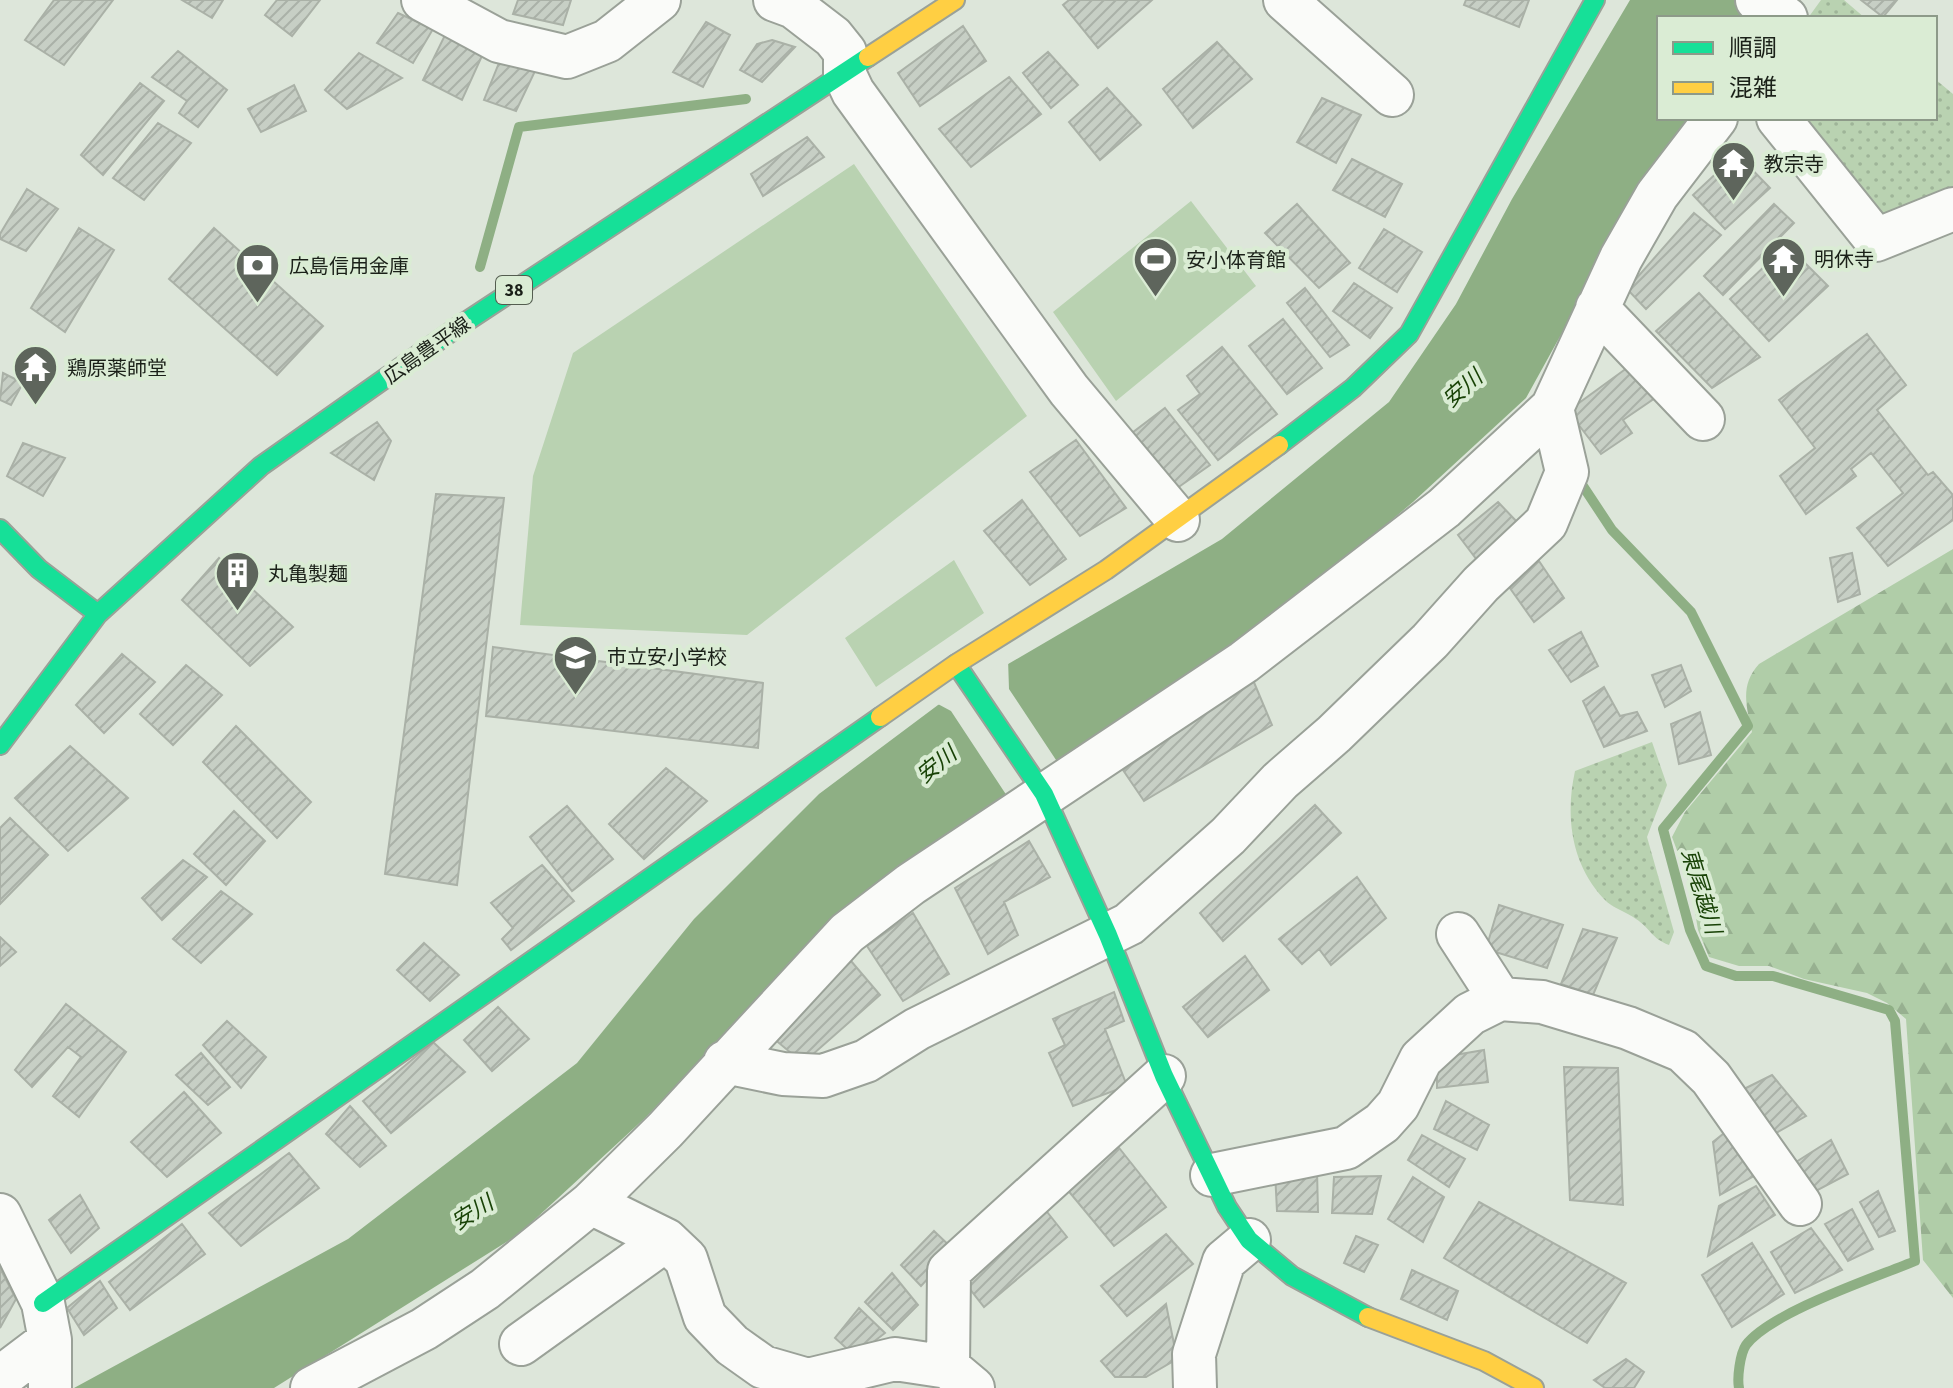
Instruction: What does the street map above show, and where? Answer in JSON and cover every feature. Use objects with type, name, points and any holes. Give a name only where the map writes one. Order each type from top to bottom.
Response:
[{"type":"street","points":[[439,4],[499,41],[567,57],[607,41],[659,0]]},
{"type":"street","points":[[775,0],[794,7],[833,37],[845,52],[845,75],[853,92],[1069,390],[1178,520]]},
{"type":"street","name":"広島豊平線","points":[[0,745],[98,614],[261,466],[467,321],[955,0]]},
{"type":"street","points":[[1285,0],[1392,95]]},
{"type":"street","points":[[0,1378],[47,1351],[956,664],[999,640],[1178,520],[1384,363],[1409,334],[1595,0]]},
{"type":"street","points":[[1757,0],[1783,16]]},
{"type":"street","points":[[312,1388],[424,1329],[485,1289],[591,1203],[665,1130],[847,933],[911,884],[1244,662],[1444,508],[1552,408],[1597,308],[1657,195],[1714,120]]},
{"type":"street","points":[[1780,120],[1876,240],[1953,209]]},
{"type":"street","points":[[1597,308],[1703,419]]},
{"type":"street","points":[[725,1062],[783,1074],[823,1076],[866,1061],[917,1029],[1129,924],[1182,881],[1546,523],[1567,472],[1552,408]]},
{"type":"street","points":[[0,529],[39,569],[98,614]]},
{"type":"street","points":[[956,664],[1044,794],[1108,935],[1164,1076],[1227,1207],[1249,1240],[1292,1276],[1356,1312],[1484,1361],[1534,1388]]},
{"type":"street","points":[[1458,934],[1500,999]]},
{"type":"street","points":[[1212,1175],[1346,1148],[1364,1137],[1398,1105],[1421,1059],[1445,1035],[1470,1014],[1500,999],[1542,1002],[1628,1028],[1683,1051],[1711,1078],[1800,1204]]},
{"type":"street","points":[[591,1203],[666,1240],[686,1259],[705,1317],[732,1345],[755,1378],[808,1380],[895,1359],[960,1378],[949,1271],[1164,1076]]},
{"type":"street","points":[[0,1215],[47,1351]]},
{"type":"street","points":[[521,1344],[666,1240]]},
{"type":"street","points":[[1195,1388],[1194,1354],[1224,1261],[1249,1240]]},
{"type":"shaded area","points":[[1821,0],[1844,0],[1863,16],[1809,16]]},
{"type":"shaded area","points":[[1937,81],[1953,94],[1953,197],[1878,231],[1795,120],[1937,120]]},
{"type":"shaded area","points":[[854,164],[1027,416],[747,635],[520,625],[533,476],[573,353]]},
{"type":"shaded area","name":"安小体育館","points":[[1191,201],[1256,286],[1116,401],[1053,312]]},
{"type":"shaded area","points":[[954,560],[984,613],[876,687],[845,638]]},
{"type":"shaded area","points":[[1652,742],[1667,785],[1647,837],[1674,932],[1669,945],[1636,919],[1607,902],[1593,885],[1578,855],[1571,822],[1575,771]]},
{"type":"green space","points":[[1953,549],[1953,1298],[1923,1260],[1906,1019],[1887,1003],[1867,993],[1804,979],[1769,966],[1739,966],[1709,957],[1698,930],[1691,888],[1672,837],[1685,812],[1752,732],[1747,688],[1759,664]]},
{"type":"water","name":"安川","points":[[1630,0],[1767,0],[1756,16],[1657,16],[1657,120],[1687,120],[1647,179],[1526,398],[1413,502],[1305,593],[1135,715],[938,839],[852,904],[645,1118],[519,1234],[274,1388],[74,1388],[348,1239],[577,1063],[694,919],[819,794],[938,705],[1222,539],[1389,402],[1456,304],[1512,199]]},
{"type":"pier","points":[[1008,659],[1009,689],[1060,766],[1009,799],[951,711],[936,703]]},
{"type":"building","points":[[54,0],[113,0],[64,65],[25,40]]},
{"type":"building","points":[[182,0],[223,0],[212,18]]},
{"type":"building","points":[[277,0],[320,0],[292,36],[265,15]]},
{"type":"building","points":[[518,0],[571,0],[563,25],[513,14]]},
{"type":"building","points":[[1069,0],[1152,0],[1098,48],[1063,5]]},
{"type":"building","points":[[1466,0],[1529,0],[1519,27],[1464,5]]},
{"type":"building","points":[[1861,0],[1897,0],[1882,16]]},
{"type":"building","points":[[398,13],[433,29],[413,63],[377,43]]},
{"type":"building","points":[[706,22],[730,35],[703,87],[673,72]]},
{"type":"building","points":[[963,26],[986,61],[920,106],[898,73]]},
{"type":"building","points":[[448,29],[486,47],[462,100],[423,80]]},
{"type":"building","points":[[772,40],[795,47],[762,82],[740,70],[757,44]]},
{"type":"building","points":[[1217,42],[1252,79],[1193,128],[1163,89]]},
{"type":"building","points":[[178,51],[227,90],[198,127],[179,113],[187,101],[152,77]]},
{"type":"building","points":[[1048,52],[1078,85],[1051,108],[1023,73]]},
{"type":"building","points":[[359,53],[402,78],[347,109],[325,90]]},
{"type":"building","points":[[503,53],[536,69],[516,111],[484,100]]},
{"type":"building","points":[[1009,77],[1041,114],[971,167],[939,129]]},
{"type":"building","points":[[140,83],[164,101],[103,175],[81,155]]},
{"type":"building","points":[[294,85],[306,111],[261,132],[248,109]]},
{"type":"building","points":[[1107,88],[1141,125],[1100,160],[1069,122]]},
{"type":"building","points":[[1322,98],[1361,115],[1336,163],[1297,142]]},
{"type":"building","points":[[158,123],[191,143],[144,200],[113,178]]},
{"type":"building","points":[[807,137],[824,157],[763,196],[751,174]]},
{"type":"building","points":[[1737,154],[1770,188],[1725,229],[1693,195]]},
{"type":"building","points":[[1352,159],[1402,184],[1385,217],[1333,190]]},
{"type":"building","points":[[27,189],[58,209],[26,251],[0,239],[0,234]]},
{"type":"building","points":[[1297,204],[1350,263],[1319,288],[1265,233]]},
{"type":"building","points":[[1774,204],[1794,223],[1723,295],[1704,276]]},
{"type":"building","points":[[1694,213],[1721,235],[1646,309],[1627,289]]},
{"type":"building","points":[[79,228],[114,250],[65,332],[31,308]]},
{"type":"building","points":[[214,228],[323,326],[277,375],[169,279]]},
{"type":"building","points":[[1384,229],[1422,252],[1397,292],[1359,268]]},
{"type":"building","points":[[1787,245],[1828,286],[1769,341],[1730,299]]},
{"type":"building","points":[[1354,283],[1392,308],[1370,338],[1333,311]]},
{"type":"building","points":[[1305,288],[1349,345],[1330,357],[1287,303]]},
{"type":"building","points":[[1699,293],[1760,357],[1712,388],[1656,331]]},
{"type":"building","points":[[1283,319],[1322,368],[1287,394],[1249,346]]},
{"type":"building","points":[[1867,334],[1906,385],[1877,410],[1928,475],[1933,472],[1953,495],[1953,520],[1888,566],[1857,528],[1903,493],[1871,453],[1851,469],[1856,476],[1806,514],[1780,476],[1815,448],[1779,400]]},
{"type":"building","points":[[1222,347],[1277,414],[1218,460],[1178,410],[1200,394],[1187,376]]},
{"type":"building","points":[[1631,365],[1658,396],[1623,420],[1632,433],[1601,454],[1568,411]]},
{"type":"building","points":[[3,373],[23,383],[11,405],[0,400]]},
{"type":"building","points":[[1165,408],[1210,465],[1173,491],[1128,436]]},
{"type":"building","points":[[377,422],[391,441],[374,480],[331,453]]},
{"type":"building","points":[[1076,440],[1126,508],[1080,536],[1030,472]]},
{"type":"building","points":[[23,443],[65,458],[43,496],[7,476]]},
{"type":"building","points":[[436,494],[504,498],[457,885],[385,874]]},
{"type":"building","points":[[1022,500],[1066,559],[1030,585],[984,531]]},
{"type":"building","points":[[1498,502],[1519,524],[1477,560],[1458,535]]},
{"type":"building","points":[[1852,553],[1860,594],[1838,602],[1830,558]]},
{"type":"building","name":"丸亀製麺","points":[[219,558],[293,627],[250,666],[182,600]]},
{"type":"building","points":[[1539,561],[1564,598],[1534,622],[1507,584]]},
{"type":"building","points":[[1581,632],[1598,666],[1571,682],[1549,650]]},
{"type":"building","points":[[493,647],[763,683],[758,748],[486,716]]},
{"type":"building","points":[[122,654],[155,682],[104,733],[76,705]]},
{"type":"building","points":[[186,665],[222,695],[173,745],[140,714]]},
{"type":"building","points":[[1681,665],[1691,691],[1665,707],[1652,675]]},
{"type":"building","points":[[1253,680],[1272,725],[1144,801],[1123,770]]},
{"type":"building","points":[[1604,687],[1620,716],[1637,712],[1647,731],[1604,747],[1583,701]]},
{"type":"building","points":[[1700,712],[1711,755],[1679,764],[1671,724]]},
{"type":"building","points":[[236,726],[311,802],[277,838],[203,762]]},
{"type":"building","points":[[70,746],[128,798],[68,851],[15,798]]},
{"type":"building","points":[[666,768],[707,801],[644,859],[609,824]]},
{"type":"building","points":[[1315,805],[1341,833],[1223,941],[1200,913]]},
{"type":"building","points":[[567,806],[613,859],[572,891],[530,837]]},
{"type":"building","points":[[234,811],[265,841],[226,885],[194,854]]},
{"type":"building","points":[[10,818],[48,855],[0,904],[0,828]]},
{"type":"building","points":[[1029,841],[1050,877],[1004,902],[1018,935],[988,954],[955,888]]},
{"type":"building","points":[[183,860],[207,877],[162,920],[142,898]]},
{"type":"building","points":[[542,865],[574,901],[511,950],[502,939],[513,928],[491,903]]},
{"type":"building","points":[[1357,877],[1386,918],[1331,965],[1319,949],[1302,964],[1279,939]]},
{"type":"building","points":[[221,891],[252,914],[201,963],[173,939]]},
{"type":"building","points":[[1499,905],[1563,925],[1547,968],[1486,949]]},
{"type":"building","points":[[913,913],[949,974],[903,1001],[867,946]]},
{"type":"building","points":[[1583,929],[1617,938],[1593,995],[1561,984]]},
{"type":"building","points":[[0,937],[16,952],[0,966]]},
{"type":"building","points":[[424,943],[459,975],[430,1001],[397,970]]},
{"type":"building","points":[[1245,956],[1269,990],[1208,1037],[1183,1007]]},
{"type":"building","points":[[851,961],[880,995],[803,1063],[773,1038]]},
{"type":"building","points":[[1114,992],[1124,1021],[1105,1029],[1127,1086],[1073,1106],[1049,1053],[1065,1045],[1053,1019]]},
{"type":"building","points":[[66,1004],[126,1052],[79,1117],[53,1096],[81,1057],[68,1047],[32,1087],[15,1070]]},
{"type":"building","points":[[498,1007],[529,1039],[492,1071],[464,1040]]},
{"type":"building","points":[[227,1021],[266,1057],[241,1088],[203,1045]]},
{"type":"building","points":[[433,1042],[465,1072],[391,1133],[363,1101]]},
{"type":"building","points":[[1484,1050],[1488,1082],[1437,1088],[1437,1058]]},
{"type":"building","points":[[201,1053],[230,1087],[208,1105],[176,1075]]},
{"type":"building","points":[[1564,1067],[1618,1068],[1623,1205],[1570,1200]]},
{"type":"building","points":[[1772,1075],[1806,1116],[1769,1137],[1738,1092]]},
{"type":"building","points":[[184,1092],[221,1133],[167,1177],[131,1142]]},
{"type":"building","points":[[1446,1101],[1489,1125],[1477,1150],[1434,1129]]},
{"type":"building","points":[[350,1106],[386,1146],[360,1167],[326,1134]]},
{"type":"building","points":[[1728,1130],[1756,1175],[1720,1195],[1713,1142]]},
{"type":"building","points":[[1422,1135],[1465,1159],[1449,1187],[1408,1160]]},
{"type":"building","points":[[1831,1140],[1848,1174],[1814,1192],[1796,1162]]},
{"type":"building","points":[[1116,1144],[1166,1207],[1114,1246],[1066,1188]]},
{"type":"building","points":[[289,1153],[319,1188],[241,1246],[209,1213]]},
{"type":"building","points":[[1317,1170],[1318,1212],[1277,1211],[1275,1172]]},
{"type":"building","points":[[1381,1176],[1372,1214],[1332,1213],[1334,1177]]},
{"type":"building","points":[[1413,1177],[1444,1197],[1423,1242],[1388,1219]]},
{"type":"building","points":[[1756,1186],[1775,1215],[1708,1256],[1719,1206]]},
{"type":"building","points":[[1878,1191],[1895,1231],[1879,1237],[1860,1202]]},
{"type":"building","points":[[80,1195],[99,1228],[71,1253],[49,1220]]},
{"type":"building","points":[[1479,1202],[1626,1283],[1587,1343],[1444,1258]]},
{"type":"building","points":[[1040,1203],[1067,1237],[984,1307],[959,1275]]},
{"type":"building","points":[[1852,1209],[1873,1249],[1848,1261],[1825,1224]]},
{"type":"building","points":[[182,1224],[205,1254],[130,1310],[109,1282]]},
{"type":"building","points":[[1811,1228],[1842,1270],[1795,1293],[1771,1252]]},
{"type":"building","points":[[934,1231],[954,1250],[921,1286],[901,1265]]},
{"type":"building","points":[[1166,1234],[1193,1264],[1127,1316],[1101,1286]]},
{"type":"building","points":[[1356,1236],[1378,1245],[1364,1272],[1344,1263]]},
{"type":"building","points":[[1752,1243],[1784,1294],[1732,1327],[1702,1275]]},
{"type":"building","points":[[0,1268],[16,1299],[0,1328]]},
{"type":"building","points":[[1412,1270],[1458,1291],[1447,1320],[1401,1299]]},
{"type":"building","points":[[892,1273],[918,1305],[893,1330],[865,1302]]},
{"type":"building","points":[[100,1281],[117,1308],[84,1335],[67,1308]]},
{"type":"building","points":[[1166,1304],[1177,1359],[1146,1377],[1115,1377],[1101,1361]]},
{"type":"building","points":[[859,1308],[885,1333],[855,1356],[835,1338]]},
{"type":"building","points":[[1626,1359],[1644,1372],[1634,1388],[1605,1388],[1594,1380]]},
{"type":"waterway","points":[[480,267],[519,127],[746,99]]},
{"type":"waterway","name":"東尾越川","points":[[1577,477],[1612,530],[1691,612],[1748,726],[1663,829],[1690,930],[1706,966],[1736,976],[1773,976],[1889,1010],[1895,1021],[1915,1261],[1824,1297],[1777,1320],[1746,1345],[1738,1378],[1739,1388]]},
{"type":"traffic: fast","points":[[1279,445],[1353,388],[1409,334],[1595,0]]},
{"type":"traffic: fast","points":[[0,745],[98,614],[261,466],[455,329],[868,57]]},
{"type":"traffic: fast","points":[[0,529],[39,569],[98,614]]},
{"type":"traffic: fast","points":[[956,664],[1044,794],[1108,935],[1164,1076],[1227,1207],[1249,1240],[1292,1276],[1368,1317]]},
{"type":"traffic: fast","points":[[43,1303],[880,717]]},
{"type":"traffic: slow","points":[[868,57],[955,0]]},
{"type":"traffic: slow","points":[[880,717],[956,664],[1106,570],[1279,445]]},
{"type":"traffic: slow","points":[[1368,1317],[1484,1361],[1534,1388]]},
{"type":"place","name":"教宗寺","points":[[1733,203]]},
{"type":"place","name":"明休寺","points":[[1783,298]]},
{"type":"place","name":"安小体育館","points":[[1155,299]]},
{"type":"place","name":"広島信用金庫","points":[[258,305]]},
{"type":"place","name":"鶏原薬師堂","points":[[36,407]]},
{"type":"place","name":"丸亀製麺","points":[[237,613]]},
{"type":"place","name":"市立安小学校","points":[[576,696]]}]
